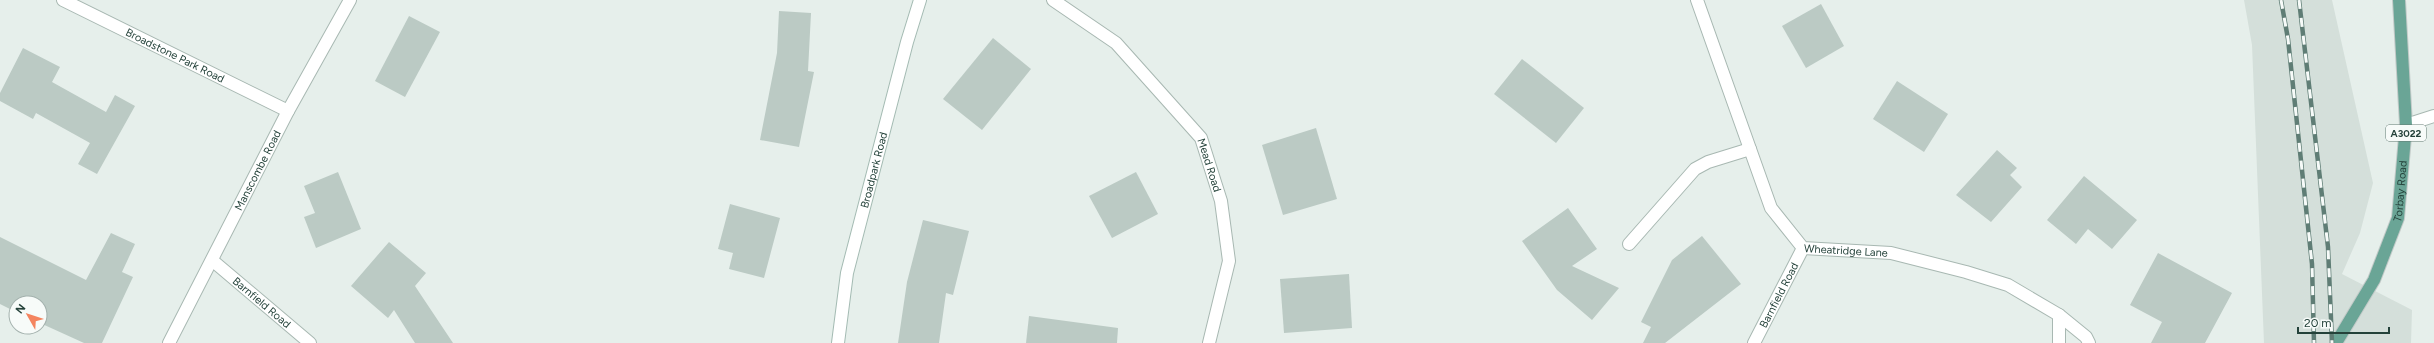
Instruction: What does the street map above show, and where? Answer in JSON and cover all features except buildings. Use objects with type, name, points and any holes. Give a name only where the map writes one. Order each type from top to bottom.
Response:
[{"type":"main road","name":"Torbay Road","points":[[2336,343],[2374,280],[2398,218],[2406,125],[2399,0]]},
{"type":"street","name":"Broadstone Park Road","points":[[63,0],[288,112]]},
{"type":"street","name":"Manscombe Road","points":[[169,343],[213,262],[288,112],[350,0]]},
{"type":"street","name":"Broadpark Road","points":[[838,343],[847,273],[907,42],[920,0]]},
{"type":"street","name":"Mead Road","points":[[1053,0],[1116,43],[1201,138],[1220,201],[1229,262],[1209,343]]},
{"type":"street","name":"Wheatridge Lane","points":[[1698,0],[1771,208],[1803,248],[1891,253],[1966,272],[2008,285],[2059,315],[2086,337],[2089,343]]},
{"type":"street","points":[[2406,125],[2434,116]]},
{"type":"street","points":[[1630,244],[1695,169],[1708,162],[1750,149]]},
{"type":"street","name":"Barnfield Road","points":[[1754,343],[1803,248]]},
{"type":"street","name":"Barnfield Road","points":[[213,262],[310,343]]},
{"type":"street","points":[[2059,315],[2059,343]]},
{"type":"shaded area","points":[[2244,0],[2332,0],[2373,183],[2360,233],[2342,274],[2412,310],[2411,343],[2264,343],[2252,45]]},
{"type":"railway","points":[[2281,0],[2288,39],[2312,264],[2314,343]]},
{"type":"railway","points":[[2299,0],[2328,247],[2332,343]]}]
